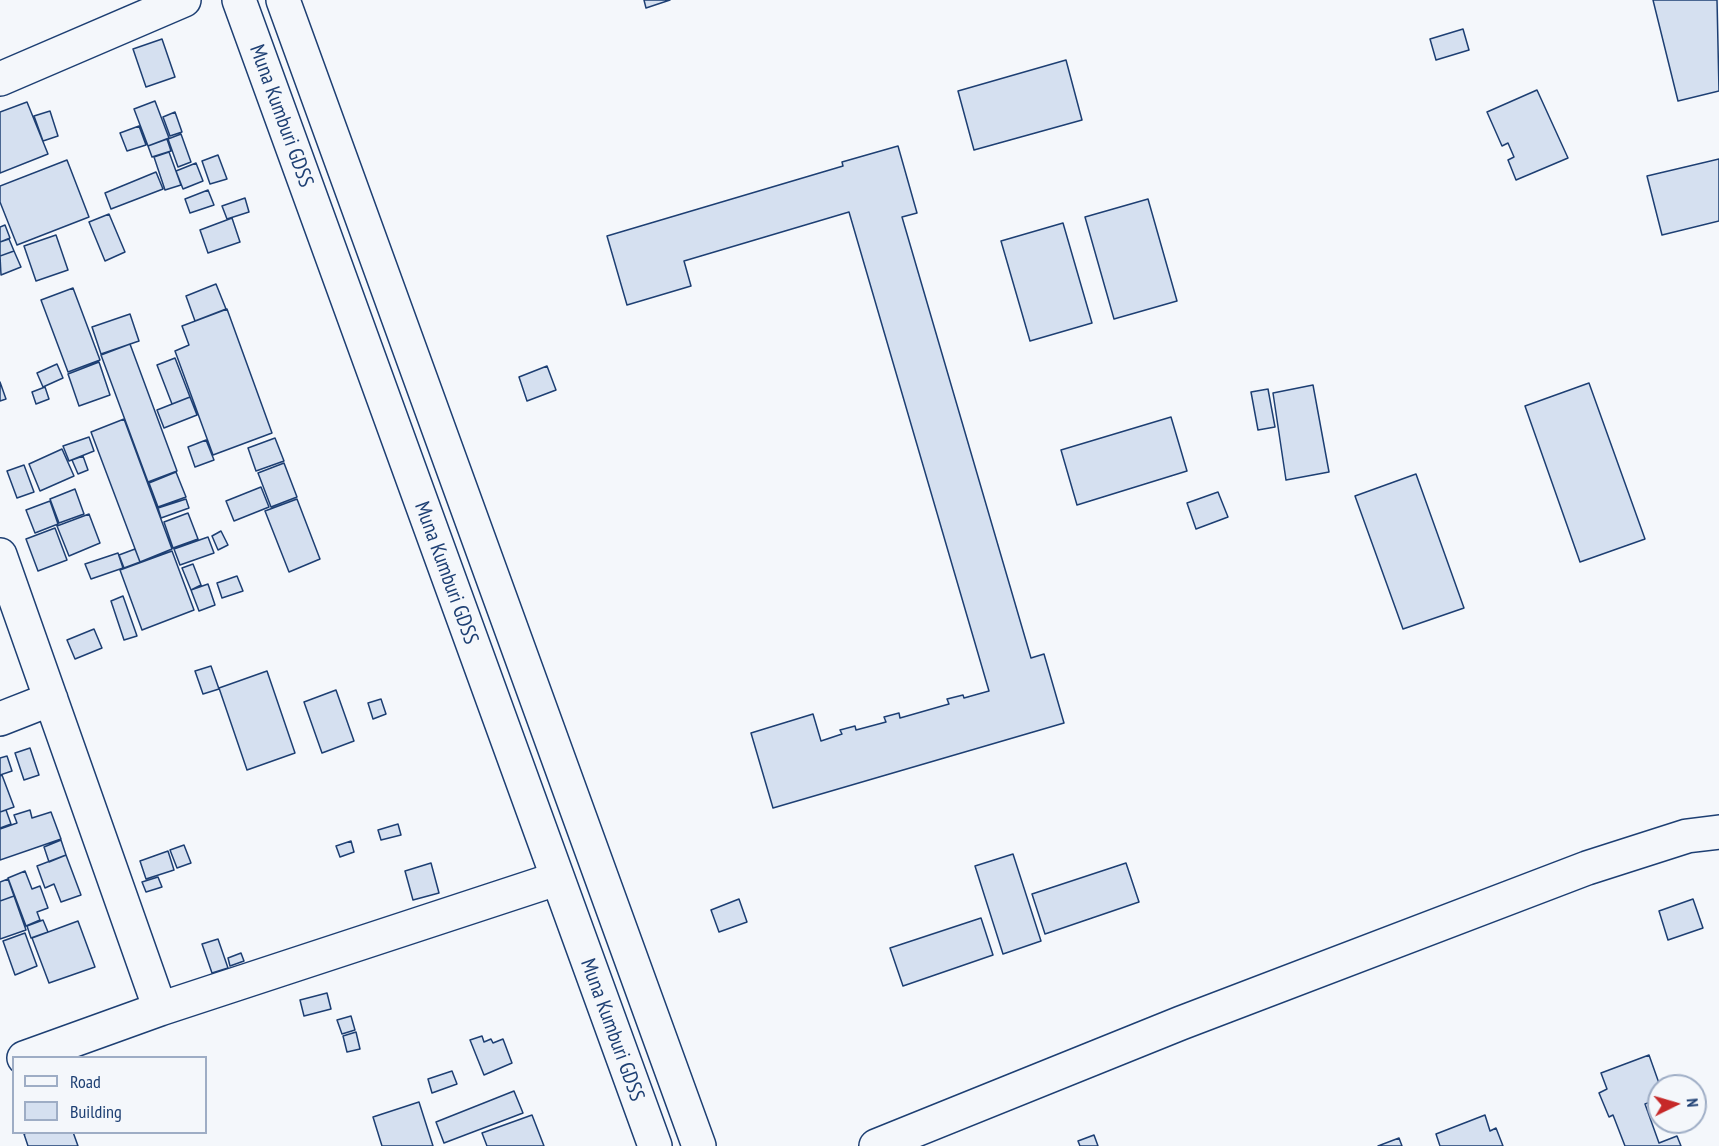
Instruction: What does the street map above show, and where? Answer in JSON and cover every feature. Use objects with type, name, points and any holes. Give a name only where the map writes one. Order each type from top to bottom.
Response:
[{"type":"main road","points":[[0,79],[184,0]]},
{"type":"main road","name":"Muna Kumburi GDSS","points":[[239,0],[556,879],[655,1146]]},
{"type":"main road","name":"Muna Kumburi GDSS","points":[[283,0],[699,1146]]},
{"type":"main road","points":[[0,555],[160,1009]]},
{"type":"main road","points":[[0,719],[51,699]]},
{"type":"main road","points":[[876,1146],[1181,1023],[1587,868],[1687,836],[1719,832]]},
{"type":"main road","points":[[30,1056],[160,1009],[556,879]]},
{"type":"building","points":[[644,0],[670,0],[646,8]]},
{"type":"building","points":[[1653,0],[1717,0],[1719,91],[1678,101]]},
{"type":"building","points":[[1463,29],[1469,50],[1436,60],[1430,39]]},
{"type":"building","points":[[162,39],[175,77],[146,87],[133,49]]},
{"type":"building","points":[[1066,60],[1082,120],[974,150],[958,91]]},
{"type":"building","points":[[1537,90],[1568,158],[1516,180],[1508,160],[1514,157],[1508,143],[1502,146],[1487,112]]},
{"type":"building","points":[[155,101],[169,138],[148,146],[134,109]]},
{"type":"building","points":[[27,102],[48,154],[0,173],[0,112]]},
{"type":"building","points":[[50,111],[58,136],[43,141],[34,116]]},
{"type":"building","points":[[175,112],[182,132],[170,136],[163,117]]},
{"type":"building","points":[[139,126],[146,145],[127,151],[120,133]]},
{"type":"building","points":[[181,134],[191,162],[178,167],[168,139]]},
{"type":"building","points":[[167,139],[171,151],[152,157],[148,146]]},
{"type":"building","points":[[898,146],[917,213],[902,217],[1031,658],[1044,654],[1064,723],[773,808],[751,733],[813,714],[821,741],[842,734],[840,730],[855,726],[856,730],[886,722],[884,717],[899,713],[900,718],[949,704],[947,699],[963,695],[964,698],[989,691],[849,212],[684,261],[691,286],[627,305],[607,236],[843,166],[842,162]]},
{"type":"building","points":[[169,152],[181,185],[165,190],[154,157]]},
{"type":"building","points":[[218,155],[227,179],[210,184],[202,161]]},
{"type":"building","points":[[1719,159],[1719,221],[1662,235],[1647,176]]},
{"type":"building","points":[[67,160],[89,217],[17,245],[0,202],[0,186]]},
{"type":"building","points":[[196,163],[203,181],[183,189],[176,171]]},
{"type":"building","points":[[156,172],[163,189],[111,209],[105,193]]},
{"type":"building","points":[[208,190],[214,205],[190,213],[185,199]]},
{"type":"building","points":[[245,198],[249,212],[227,219],[222,206]]},
{"type":"building","points":[[1148,199],[1177,301],[1114,319],[1085,217]]},
{"type":"building","points":[[109,214],[125,252],[105,261],[89,222]]},
{"type":"building","points":[[232,218],[240,242],[208,253],[200,230]]},
{"type":"building","points":[[1063,223],[1092,323],[1030,341],[1001,241]]},
{"type":"building","points":[[5,225],[10,238],[0,242],[0,227]]},
{"type":"building","points":[[56,235],[68,270],[36,281],[24,246]]},
{"type":"building","points":[[9,239],[14,251],[0,256],[0,242]]},
{"type":"building","points":[[14,251],[21,267],[1,275],[0,256]]},
{"type":"building","points":[[216,284],[226,309],[195,321],[186,296]]},
{"type":"building","points":[[73,288],[100,360],[68,372],[41,300]]},
{"type":"building","points":[[227,309],[272,433],[213,455],[175,351],[189,345],[182,326]]},
{"type":"building","points":[[130,314],[139,341],[101,354],[92,327]]},
{"type":"building","points":[[130,344],[177,471],[148,482],[101,355]]},
{"type":"building","points":[[175,358],[190,397],[172,404],[157,365]]},
{"type":"building","points":[[99,362],[110,395],[79,406],[68,374]]},
{"type":"building","points":[[57,364],[63,378],[43,387],[37,373]]},
{"type":"building","points":[[547,366],[556,390],[527,401],[519,377]]},
{"type":"building","points":[[0,382],[6,399],[0,401]]},
{"type":"building","points":[[1589,383],[1645,539],[1580,562],[1525,406]]},
{"type":"building","points":[[1313,385],[1329,472],[1286,480],[1273,393]]},
{"type":"building","points":[[45,387],[49,399],[36,404],[32,392]]},
{"type":"building","points":[[1268,389],[1275,427],[1258,430],[1251,392]]},
{"type":"building","points":[[190,397],[197,415],[164,428],[157,410]]},
{"type":"building","points":[[1171,417],[1187,471],[1077,505],[1061,450]]},
{"type":"building","points":[[124,419],[172,549],[140,562],[91,432]]},
{"type":"building","points":[[89,437],[94,451],[69,461],[63,446]]},
{"type":"building","points":[[275,438],[284,461],[256,471],[248,448]]},
{"type":"building","points":[[206,440],[214,460],[195,467],[188,447]]},
{"type":"building","points":[[62,449],[74,476],[40,491],[29,464]]},
{"type":"building","points":[[83,456],[88,470],[78,474],[72,460]]},
{"type":"building","points":[[284,463],[297,497],[271,507],[258,473]]},
{"type":"building","points":[[24,465],[34,492],[17,498],[7,471]]},
{"type":"building","points":[[176,472],[186,497],[158,507],[149,483]]},
{"type":"building","points":[[1416,474],[1464,608],[1403,629],[1355,496]]},
{"type":"building","points":[[261,487],[269,507],[234,521],[226,501]]},
{"type":"building","points":[[75,489],[84,514],[59,523],[50,499]]},
{"type":"building","points":[[1218,492],[1228,517],[1196,529],[1187,503]]},
{"type":"building","points":[[186,499],[189,508],[161,518],[158,508]]},
{"type":"building","points":[[297,499],[320,559],[289,572],[265,511]]},
{"type":"building","points":[[50,501],[58,524],[35,533],[26,510]]},
{"type":"building","points":[[188,513],[198,539],[173,548],[164,522]]},
{"type":"building","points":[[89,514],[100,543],[69,556],[57,526]]},
{"type":"building","points":[[55,528],[67,560],[38,571],[26,539]]},
{"type":"building","points":[[221,531],[228,545],[218,550],[212,536]]},
{"type":"building","points":[[208,537],[214,553],[180,565],[174,549]]},
{"type":"building","points":[[135,549],[140,562],[124,568],[119,555]]},
{"type":"building","points":[[172,551],[194,610],[142,630],[120,570]]},
{"type":"building","points":[[118,553],[123,568],[91,579],[85,564]]},
{"type":"building","points":[[193,564],[201,585],[191,590],[182,568]]},
{"type":"building","points":[[237,576],[243,591],[222,598],[217,583]]},
{"type":"building","points":[[208,584],[215,605],[199,611],[191,590]]},
{"type":"building","points":[[123,596],[137,636],[124,640],[111,601]]},
{"type":"building","points":[[94,629],[102,648],[75,659],[67,640]]},
{"type":"building","points":[[211,666],[219,689],[203,694],[195,671]]},
{"type":"building","points":[[267,671],[295,753],[247,770],[219,688]]},
{"type":"building","points":[[336,690],[354,741],[322,753],[304,702]]},
{"type":"building","points":[[381,699],[386,714],[373,719],[368,703]]},
{"type":"building","points":[[30,748],[39,775],[24,780],[15,753]]},
{"type":"building","points":[[7,756],[12,771],[0,775],[0,758]]},
{"type":"building","points":[[2,775],[14,807],[0,812],[0,776]]},
{"type":"building","points":[[6,810],[11,824],[0,828],[0,812]]},
{"type":"building","points":[[30,810],[32,818],[51,812],[61,839],[0,860],[0,829],[17,823],[14,815]]},
{"type":"building","points":[[398,824],[401,835],[381,840],[378,830]]},
{"type":"building","points":[[61,840],[66,855],[49,862],[44,847]]},
{"type":"building","points":[[351,841],[354,852],[340,857],[336,846]]},
{"type":"building","points":[[184,845],[191,863],[177,868],[170,850]]},
{"type":"building","points":[[168,851],[174,870],[146,879],[140,861]]},
{"type":"building","points":[[1013,854],[1041,941],[1003,954],[975,866]]},
{"type":"building","points":[[66,855],[81,895],[61,902],[54,884],[45,888],[37,866]]},
{"type":"building","points":[[431,863],[439,893],[413,900],[405,871]]},
{"type":"building","points":[[1126,863],[1139,902],[1045,934],[1032,894]]},
{"type":"building","points":[[25,871],[32,889],[40,886],[48,908],[37,912],[40,920],[26,926],[8,878]]},
{"type":"building","points":[[158,877],[162,887],[146,892],[142,882]]},
{"type":"building","points":[[8,879],[14,896],[0,901],[0,882]]},
{"type":"building","points":[[14,896],[26,930],[0,939],[0,901]]},
{"type":"building","points":[[739,899],[747,922],[719,932],[711,910]]},
{"type":"building","points":[[1693,899],[1703,928],[1668,940],[1659,911]]},
{"type":"building","points":[[981,918],[993,955],[903,986],[890,948]]},
{"type":"building","points":[[43,920],[48,932],[31,938],[27,926]]},
{"type":"building","points":[[78,921],[95,967],[49,983],[32,938]]},
{"type":"building","points":[[25,933],[37,966],[15,975],[3,941]]},
{"type":"building","points":[[218,939],[228,968],[212,973],[202,944]]},
{"type":"building","points":[[241,953],[244,961],[230,966],[228,958]]},
{"type":"building","points":[[327,993],[331,1009],[304,1016],[300,1000]]},
{"type":"building","points":[[351,1016],[355,1030],[342,1034],[337,1020]]},
{"type":"building","points":[[356,1032],[360,1049],[347,1052],[343,1036]]},
{"type":"building","points":[[482,1036],[484,1042],[491,1039],[493,1043],[503,1039],[512,1063],[484,1075],[470,1040]]},
{"type":"building","points":[[1649,1055],[1656,1074],[1647,1074],[1647,1103],[1645,1104],[1647,1134],[1656,1134],[1659,1143],[1677,1136],[1681,1146],[1625,1146],[1613,1115],[1609,1117],[1599,1093],[1607,1089],[1601,1073]]},
{"type":"building","points":[[452,1071],[457,1084],[432,1093],[428,1079]]},
{"type":"building","points":[[514,1091],[523,1113],[444,1143],[436,1122]]},
{"type":"building","points":[[419,1102],[433,1146],[382,1146],[373,1117]]},
{"type":"building","points":[[532,1115],[544,1146],[487,1146],[482,1133]]},
{"type":"building","points":[[1485,1115],[1490,1131],[1496,1128],[1503,1146],[1440,1146],[1436,1134]]},
{"type":"building","points":[[24,1134],[74,1134],[78,1146],[28,1146]]},
{"type":"building","points":[[1094,1135],[1098,1146],[1080,1146],[1078,1141]]},
{"type":"building","points":[[1399,1138],[1402,1146],[1378,1146]]}]
